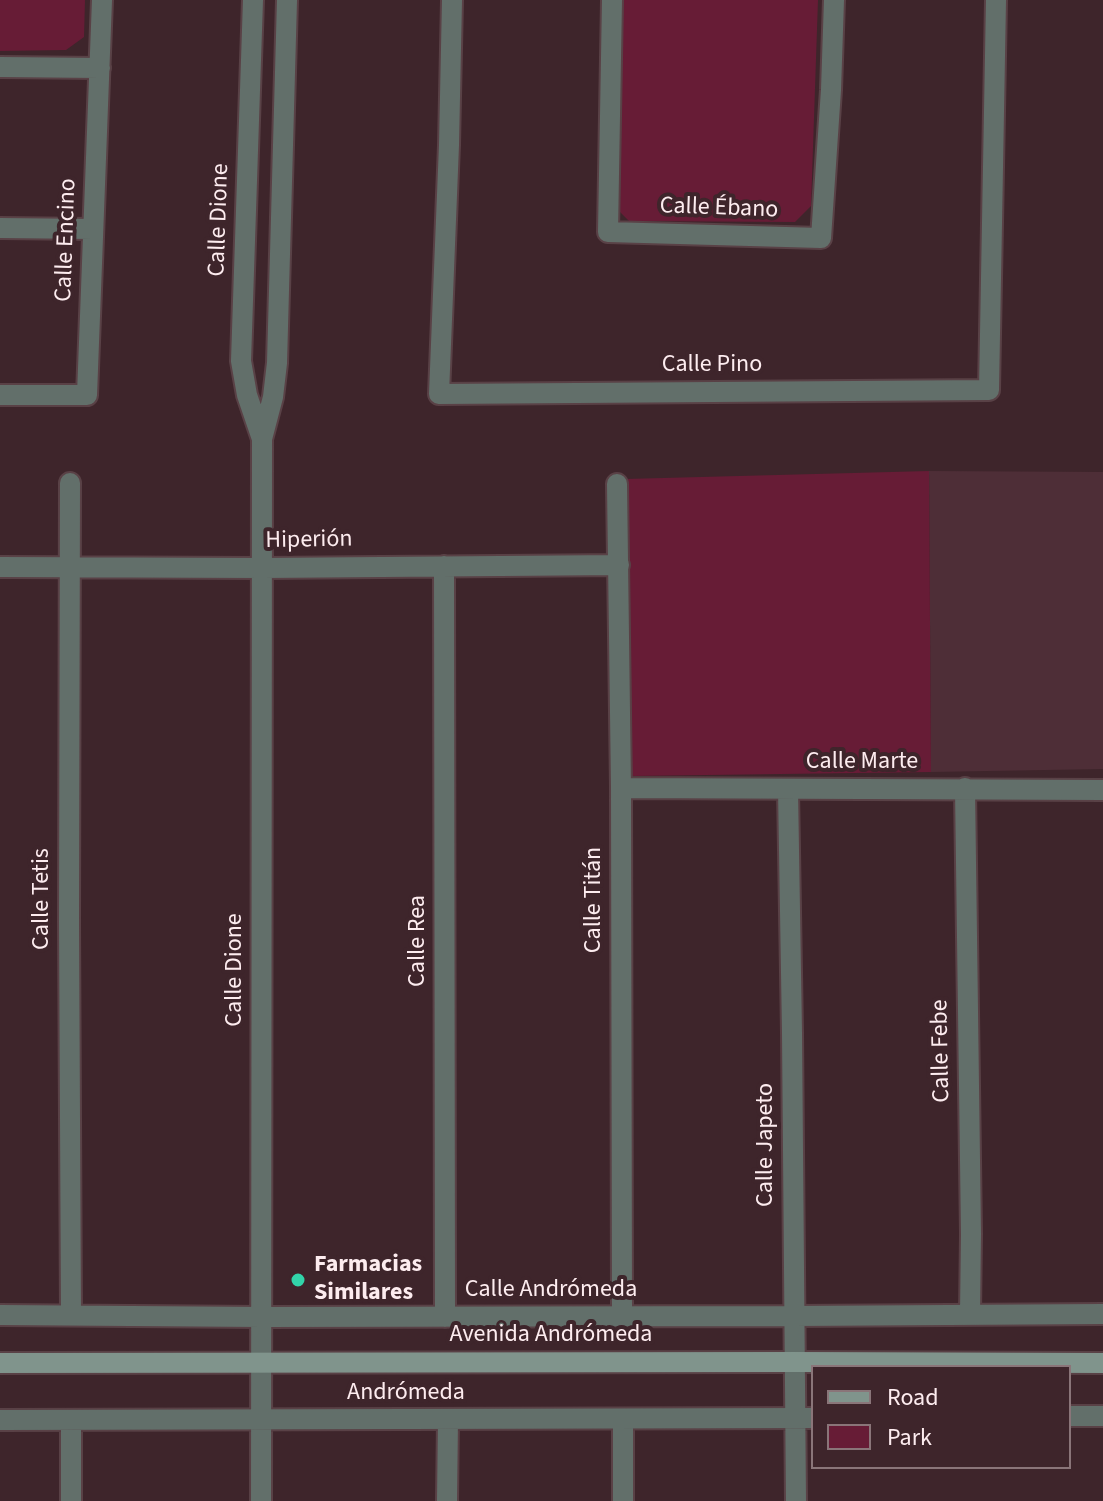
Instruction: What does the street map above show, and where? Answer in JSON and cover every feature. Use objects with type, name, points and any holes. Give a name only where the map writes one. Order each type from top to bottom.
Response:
[{"type":"street","name":"Calle Encino","points":[[0,395],[87,395],[102,0]]},
{"type":"street","name":"Calle Dione","points":[[253,0],[241,361],[247,395],[262,439]]},
{"type":"street","name":"Calle Dione","points":[[261,1501],[262,439],[273,397],[277,363],[287,0]]},
{"type":"street","name":"Calle Pino","points":[[452,0],[439,394],[989,390],[996,0]]},
{"type":"street","name":"Calle Ébano","points":[[612,0],[608,232],[821,238],[834,0]]},
{"type":"street","points":[[0,67],[100,68]]},
{"type":"street","points":[[0,228],[93,229]]},
{"type":"street","name":"Calle Tetis","points":[[70,483],[71,1315]]},
{"type":"street","name":"Calle Titán","points":[[617,484],[622,1316]]},
{"type":"street","name":"Hiperión","points":[[0,567],[619,565]]},
{"type":"street","name":"Calle Rea","points":[[444,566],[445,1317]]},
{"type":"street","name":"Calle Marte","points":[[621,788],[1103,790]]},
{"type":"street","name":"Calle Febe","points":[[965,788],[970,1314]]},
{"type":"street","name":"Calle Japeto","points":[[788,789],[794,1362],[804,1418],[796,1501]]},
{"type":"street","name":"Calle Andrómeda","points":[[0,1315],[445,1317],[1103,1314]]},
{"type":"street","name":"Avenida Andrómeda","points":[[0,1363],[1103,1363]]},
{"type":"street","points":[[1071,1416],[1103,1416]]},
{"type":"street","name":"Andrómeda","points":[[0,1420],[804,1418]]},
{"type":"street","points":[[623,1419],[623,1501]]},
{"type":"street","points":[[71,1420],[71,1501]]},
{"type":"street","points":[[447,1501],[448,1420]]},
{"type":"shaded area","points":[[929,471],[1103,472],[1103,769],[931,772]]},
{"type":"green space","points":[[0,0],[85,0],[84,37],[66,50],[0,51]]},
{"type":"green space","points":[[620,0],[818,0],[811,206],[795,222],[629,221],[613,205]]},
{"type":"green space","points":[[929,471],[931,772],[633,776],[627,761],[625,479]]},
{"type":"place","name":"Farmacias Similares","points":[[298,1280]]}]
